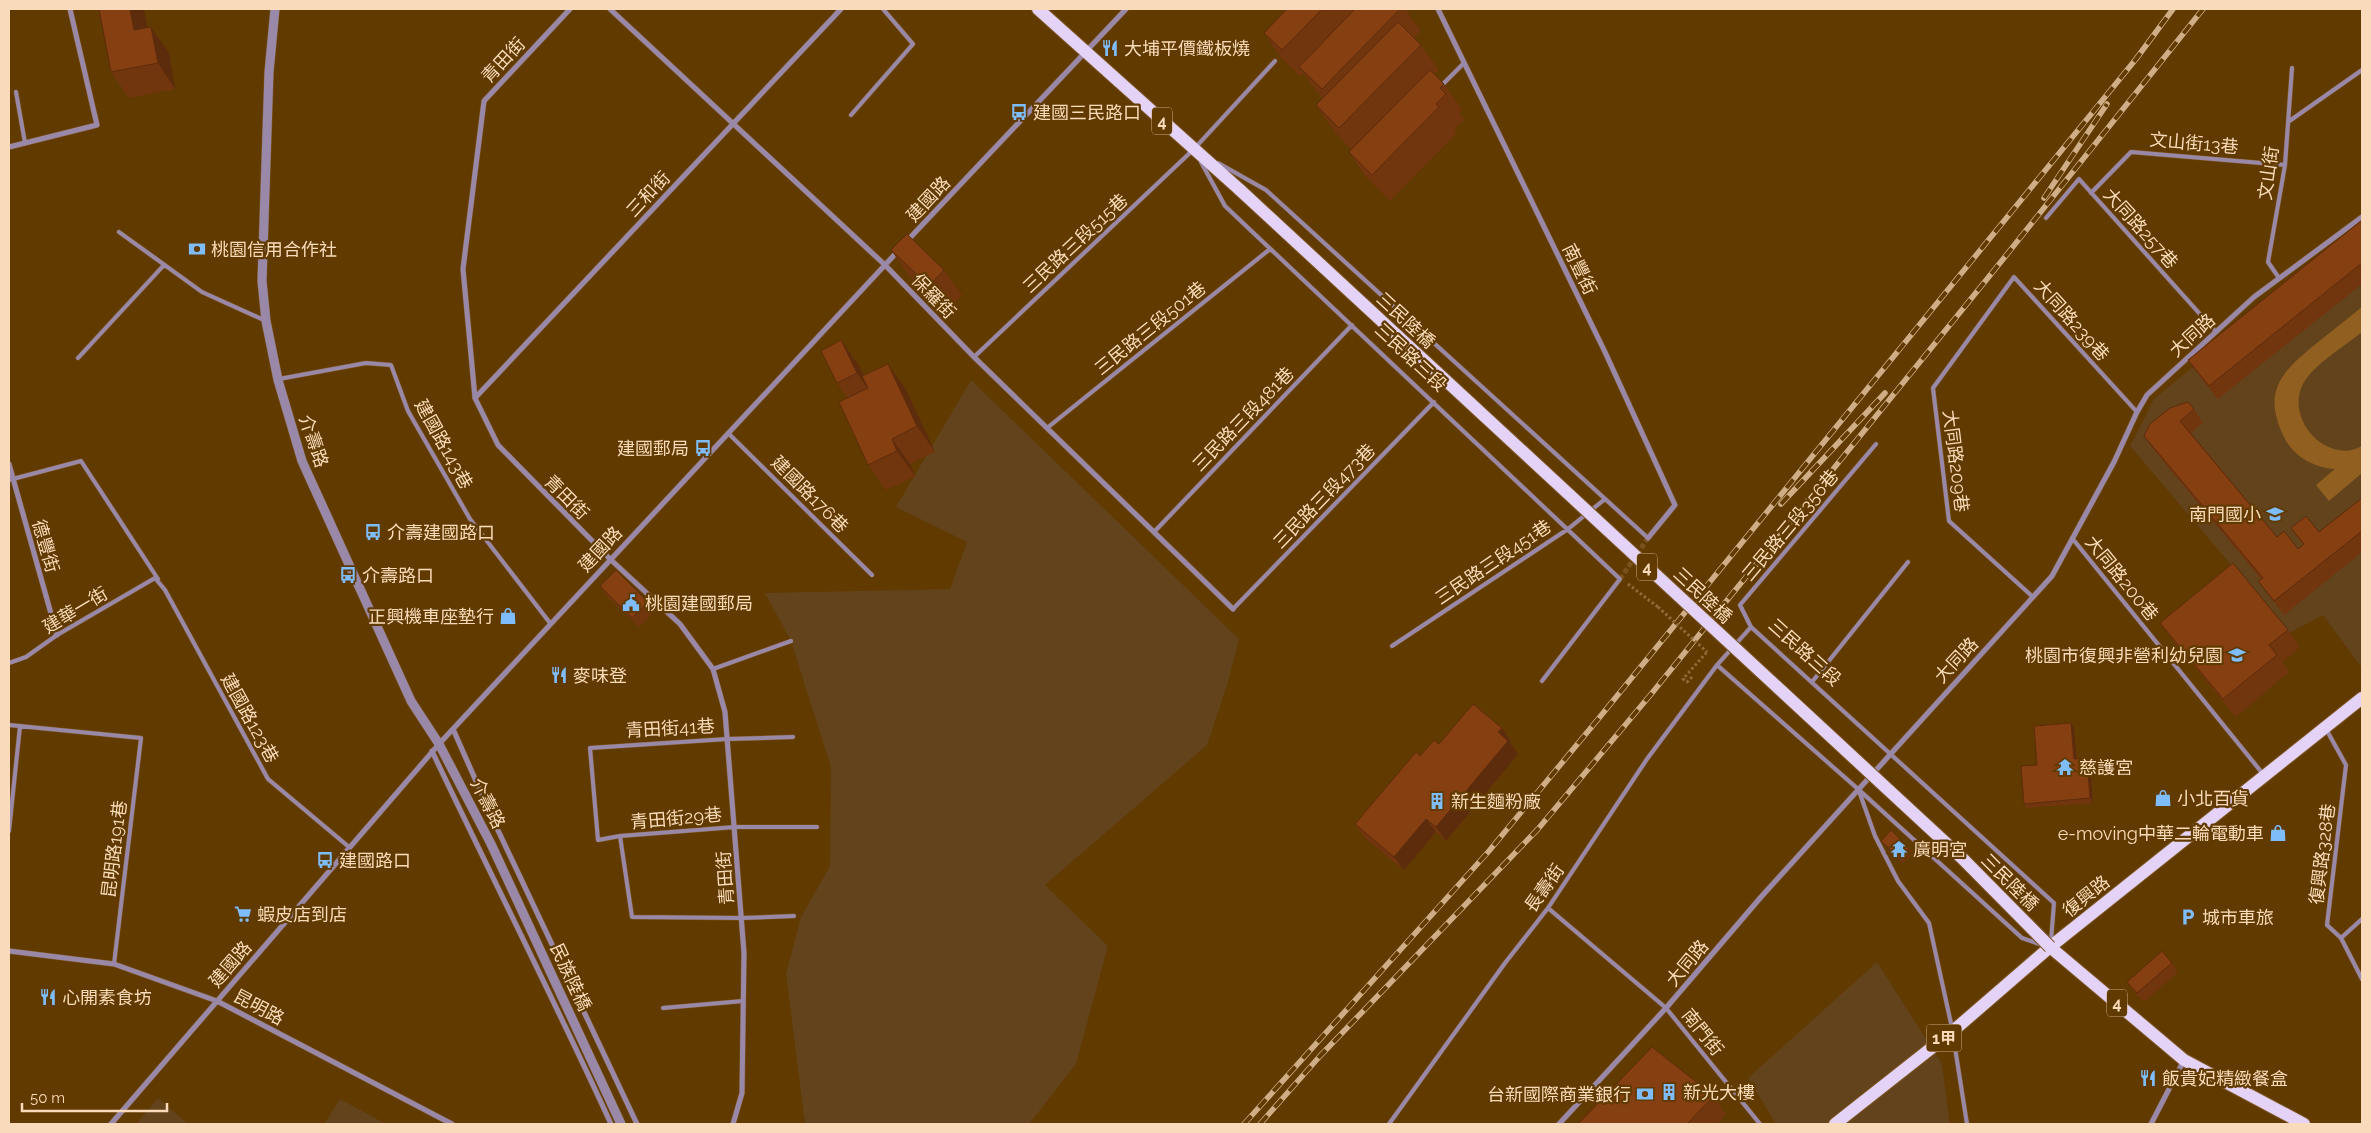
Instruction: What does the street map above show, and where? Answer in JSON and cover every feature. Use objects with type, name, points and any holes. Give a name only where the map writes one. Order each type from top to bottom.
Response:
[{"type":"main road","name":"三民路三段","points":[[1038,9],[1240,190]]},
{"type":"main road","name":"三民陸橋","points":[[1240,190],[1962,858],[2050,947]]},
{"type":"main road","name":"復興路","points":[[1835,1124],[1953,1031],[2050,947],[2362,698]]},
{"type":"main road","name":"4","points":[[2050,947],[2184,1060],[2304,1124]]},
{"type":"street","points":[[9,147],[97,125],[70,9]]},
{"type":"street","name":"介壽路","points":[[275,9],[269,72],[262,281],[266,321],[278,380],[302,461],[410,701],[439,744],[491,844]]},
{"type":"street","name":"青田街","points":[[570,9],[484,101],[463,269],[475,398],[498,445],[610,559],[680,624],[713,669],[725,712],[728,739],[744,953],[742,1093],[733,1124]]},
{"type":"street","name":"保羅街","points":[[610,9],[885,265],[974,357],[1233,609]]},
{"type":"street","name":"三和街","points":[[475,398],[841,9]]},
{"type":"street","name":"建國路","points":[[111,1124],[432,751],[1126,9]]},
{"type":"street","name":"南豐街","points":[[1438,9],[1600,343],[1675,505],[1648,538]]},
{"type":"street","name":"大同路","points":[[1558,1124],[1666,1008],[1890,753],[2052,576],[2114,462],[2147,395],[2279,278],[2362,217]]},
{"type":"street","name":"德豐街","points":[[9,464],[11,480],[57,635]]},
{"type":"street","name":"介壽路","points":[[453,729],[495,824],[637,1124]]},
{"type":"street","name":"介壽路","points":[[432,751],[562,1017],[611,1124]]},
{"type":"street","name":"民族陸橋","points":[[491,844],[621,1124]]},
{"type":"street","name":"昆明路","points":[[9,951],[114,964],[217,1000],[444,1122],[452,1124]]},
{"type":"street","points":[[2151,1124],[2184,1060]]},
{"type":"lane","points":[[851,115],[913,44],[883,9]]},
{"type":"lane","name":"三民路三段515巷","points":[[974,357],[1194,149],[1274,61]]},
{"type":"lane","points":[[1437,90],[1464,62]]},
{"type":"lane","name":"文山街","points":[[2279,278],[2268,262],[2284,165],[2292,68]]},
{"type":"lane","points":[[2288,122],[2362,70]]},
{"type":"lane","points":[[16,92],[25,143]]},
{"type":"lane","name":"三民路三段","points":[[1194,149],[1225,206],[1620,579],[1542,681]]},
{"type":"lane","name":"三民路三段","points":[[1194,149],[1266,190],[1648,538]]},
{"type":"lane","name":"文山街13巷","points":[[2091,193],[2131,152],[2284,165]]},
{"type":"lane","name":"大同路257巷","points":[[2046,218],[2078,179],[2216,332]]},
{"type":"lane","points":[[119,232],[202,292],[266,321]]},
{"type":"lane","name":"三民路三段501巷","points":[[1047,428],[1270,249]]},
{"type":"lane","points":[[78,358],[164,265]]},
{"type":"lane","name":"大同路239巷","points":[[1971,334],[2014,277],[2137,412]]},
{"type":"lane","name":"三民路三段481巷","points":[[1154,532],[1352,325]]},
{"type":"lane","name":"大同路209巷","points":[[1971,334],[1933,388],[1949,521],[2033,596]]},
{"type":"lane","name":"建國路143巷","points":[[278,380],[366,363],[391,366],[408,411],[470,519],[550,623]]},
{"type":"lane","name":"三民路三段473巷","points":[[1233,609],[1434,402]]},
{"type":"lane","name":"建國路176巷","points":[[728,433],[872,575]]},
{"type":"lane","name":"三民路三段356巷","points":[[1751,627],[1740,605],[1876,444]]},
{"type":"lane","points":[[11,480],[81,461],[165,590]]},
{"type":"lane","name":"三民路三段451巷","points":[[1392,646],[1568,529],[1605,498]]},
{"type":"lane","name":"大同路200巷","points":[[2072,538],[2264,776]]},
{"type":"lane","points":[[1812,682],[1908,562]]},
{"type":"lane","name":"建國路123巷","points":[[155,578],[165,590],[268,779],[349,847]]},
{"type":"lane","name":"建華一街","points":[[9,663],[26,658],[57,635],[155,578]]},
{"type":"lane","name":"三民路三段","points":[[1717,665],[1751,627],[2054,903],[2050,947]]},
{"type":"lane","points":[[713,669],[791,642]]},
{"type":"lane","points":[[1717,665],[1858,789],[2022,938],[2050,947]]},
{"type":"lane","name":"長壽街","points":[[1389,1124],[1548,908],[1647,759],[1717,665]]},
{"type":"lane","points":[[9,725],[20,726],[9,831]]},
{"type":"lane","name":"昆明路191巷","points":[[20,726],[141,738],[114,964]]},
{"type":"lane","name":"復興路328巷","points":[[2325,726],[2346,764],[2327,924],[2341,938],[2362,979]]},
{"type":"lane","name":"青田街41巷","points":[[620,836],[598,840],[590,748],[728,739],[794,737]]},
{"type":"lane","points":[[1858,789],[1875,836],[1898,881],[1929,923],[1953,1031],[1967,1124]]},
{"type":"lane","name":"青田街29巷","points":[[620,836],[734,827],[817,827]]},
{"type":"lane","points":[[620,836],[632,918],[794,916]]},
{"type":"lane","name":"南門街","points":[[1548,908],[1666,1008],[1760,1124]]},
{"type":"lane","points":[[2341,938],[2362,919]]},
{"type":"lane","points":[[663,1008],[744,1001]]},
{"type":"path","points":[[1635,589],[1658,606],[1707,652],[1683,679],[1687,682],[1696,674]]},
{"type":"shaded area","name":"南門國小","points":[[2362,227],[2362,668],[2323,615],[2289,633],[2130,446],[2154,399]]},
{"type":"shaded area","points":[[2362,307],[2362,332],[2313,371],[2302,386],[2299,400],[2300,413],[2305,426],[2324,445],[2336,450],[2349,450],[2362,446],[2362,473],[2329,501],[2316,485],[2335,469],[2321,467],[2307,461],[2289,446],[2278,423],[2275,396],[2278,384],[2293,364]]},
{"type":"shaded area","points":[[971,380],[1239,639],[1228,682],[1207,745],[1045,885],[1108,946],[1076,1064],[1029,1124],[805,1124],[786,974],[801,917],[830,866],[831,767],[791,641],[765,593],[950,589],[967,542],[896,507]]},
{"type":"shaded area","points":[[1877,962],[1942,1064],[1950,1124],[1776,1124],[1748,1078]]},
{"type":"shaded area","points":[[158,1098],[188,1124],[136,1124]]},
{"type":"shaded area","points":[[340,1099],[386,1124],[324,1124]]},
{"type":"building","points":[[99,9],[130,9],[134,30],[151,27],[158,63],[111,72]]},
{"type":"building","points":[[1287,9],[1322,9],[1282,50],[1264,33]]},
{"type":"building","points":[[1355,9],[1400,9],[1322,89],[1299,67]]},
{"type":"building","points":[[1398,22],[1421,45],[1339,128],[1316,105]]},
{"type":"building","points":[[1430,70],[1444,84],[1440,88],[1446,94],[1436,104],[1439,107],[1372,175],[1349,152]]},
{"type":"building","points":[[2362,220],[2362,263],[2209,386],[2188,360]]},
{"type":"building","points":[[907,234],[944,270],[929,286],[891,250]]},
{"type":"building","points":[[841,340],[857,373],[837,383],[821,351]]},
{"type":"building","points":[[888,364],[917,426],[892,439],[897,451],[868,465],[839,402],[868,388],[862,376]]},
{"type":"building","points":[[2188,402],[2194,409],[2180,421],[2277,537],[2284,531],[2298,549],[2304,544],[2291,528],[2306,516],[2319,532],[2362,498],[2362,531],[2274,601],[2258,581],[2263,578],[2144,436],[2150,424],[2170,408]]},
{"type":"building","name":"桃園市復興非營利幼兒園","points":[[2233,563],[2288,630],[2269,645],[2277,655],[2223,699],[2160,623]]},
{"type":"building","name":"桃園建國郵局","points":[[616,570],[648,602],[632,618],[600,586]]},
{"type":"building","name":"新生麵粉廠","points":[[1473,704],[1502,728],[1498,732],[1508,741],[1436,827],[1426,819],[1394,857],[1355,824],[1416,752],[1420,756],[1434,740],[1439,744]]},
{"type":"building","name":"慈護宮","points":[[2071,723],[2074,759],[2087,758],[2090,798],[2024,804],[2021,766],[2037,765],[2034,726]]},
{"type":"building","name":"廣明宮","points":[[1891,830],[1909,848],[1899,858],[1881,841]]},
{"type":"building","points":[[2162,951],[2172,963],[2137,993],[2127,982]]},
{"type":"building","points":[[1652,1047],[1714,1096],[1687,1124],[1578,1124]]},
{"type":"tunnel","points":[[1620,579],[1648,538]]},
{"type":"railway","points":[[1244,1124],[1489,851],[2136,59],[2173,9]]},
{"type":"railway","points":[[1260,1124],[1320,1056],[1538,829],[1652,693],[2203,9]]},
{"type":"railway","points":[[2044,198],[2107,104]]},
{"type":"railway","points":[[1781,504],[1885,393]]},
{"type":"place","name":"大埔平價鐵板燒","points":[[1110,48]]},
{"type":"place","name":"建國三民路口","points":[[1019,112]]},
{"type":"place","name":"桃園信用合作社","points":[[197,249]]},
{"type":"place","name":"建國郵局","points":[[703,448]]},
{"type":"place","name":"南門國小","points":[[2275,514]]},
{"type":"place","name":"介壽建國路口","points":[[373,532]]},
{"type":"place","name":"介壽路口","points":[[348,575]]},
{"type":"place","name":"桃園建國郵局","points":[[631,603]]},
{"type":"place","name":"正興機車座墊行","points":[[508,616]]},
{"type":"place","name":"桃園市復興非營利幼兒園","points":[[2237,655]]},
{"type":"place","name":"麥味登","points":[[559,675]]},
{"type":"place","name":"慈護宮","points":[[2065,767]]},
{"type":"place","name":"小北百貨","points":[[2163,798]]},
{"type":"place","name":"新生麵粉廠","points":[[1437,801]]},
{"type":"place","name":"e-moving中華二輪電動車","points":[[2278,833]]},
{"type":"place","name":"廣明宮","points":[[1899,849]]},
{"type":"place","name":"建國路口","points":[[325,860]]},
{"type":"place","name":"蝦皮店到店","points":[[243,914]]},
{"type":"place","name":"城市車旅","points":[[2188,917]]},
{"type":"place","name":"心開素食坊","points":[[48,997]]},
{"type":"place","name":"飯貴妃精緻餐盒","points":[[2148,1078]]},
{"type":"place","name":"新光大樓","points":[[1669,1092]]},
{"type":"place","name":"台新國際商業銀行","points":[[1645,1094]]}]
